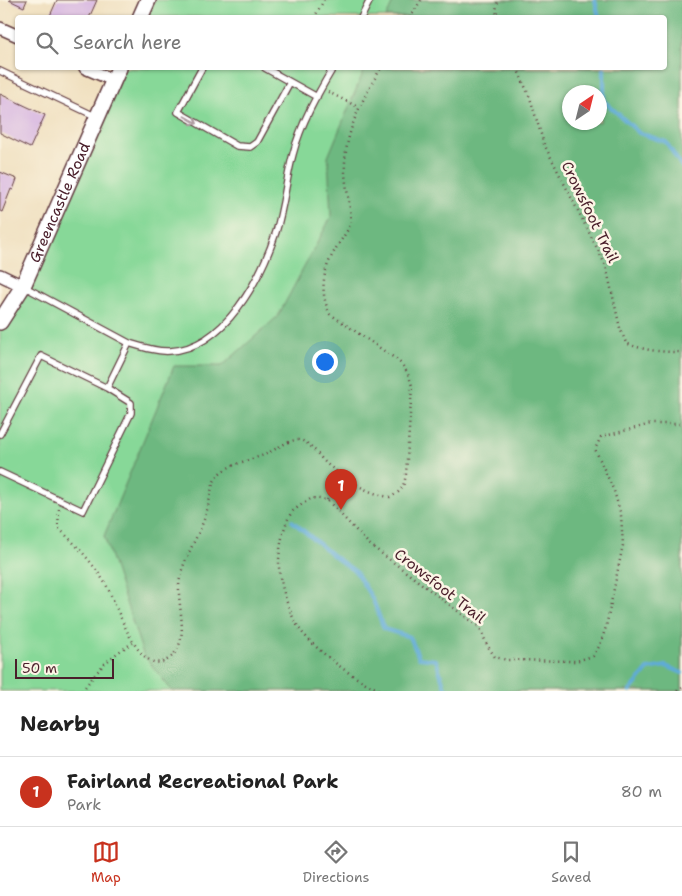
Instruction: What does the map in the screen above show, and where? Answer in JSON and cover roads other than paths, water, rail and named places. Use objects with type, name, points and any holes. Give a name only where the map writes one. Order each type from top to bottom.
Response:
[{"type":"street","points":[[141,15],[148,0]]},
{"type":"street","points":[[0,28],[15,35]]},
{"type":"street","name":"Greencastle Road","points":[[0,322],[23,286],[116,74],[95,70]]},
{"type":"street","points":[[0,275],[23,286]]},
{"type":"lane","points":[[362,15],[370,0]]},
{"type":"lane","points":[[201,70],[178,112],[237,146],[250,147],[257,142],[290,82]]},
{"type":"lane","points":[[268,70],[317,97]]},
{"type":"lane","points":[[23,286],[129,343],[146,348],[170,351],[195,346],[215,332],[234,314],[252,289],[267,256],[283,206],[293,153],[304,120],[332,70]]},
{"type":"lane","points":[[0,71],[97,117]]},
{"type":"lane","points":[[108,388],[129,343]]},
{"type":"lane","points":[[0,434],[41,356],[108,388],[131,403],[131,413],[83,511],[0,472]]},
{"type":"waterway","points":[[595,0],[598,15]]},
{"type":"waterway","points":[[604,70],[604,101],[639,133],[666,142],[682,167]]},
{"type":"waterway","points":[[292,521],[336,558],[356,572],[373,600],[384,629],[410,637],[419,658],[436,660],[445,688],[450,691]]},
{"type":"waterway","points":[[630,691],[648,669],[666,666],[682,673]]},
{"type":"place","name":"Fairland Recreational Park","points":[[341,510]]}]
